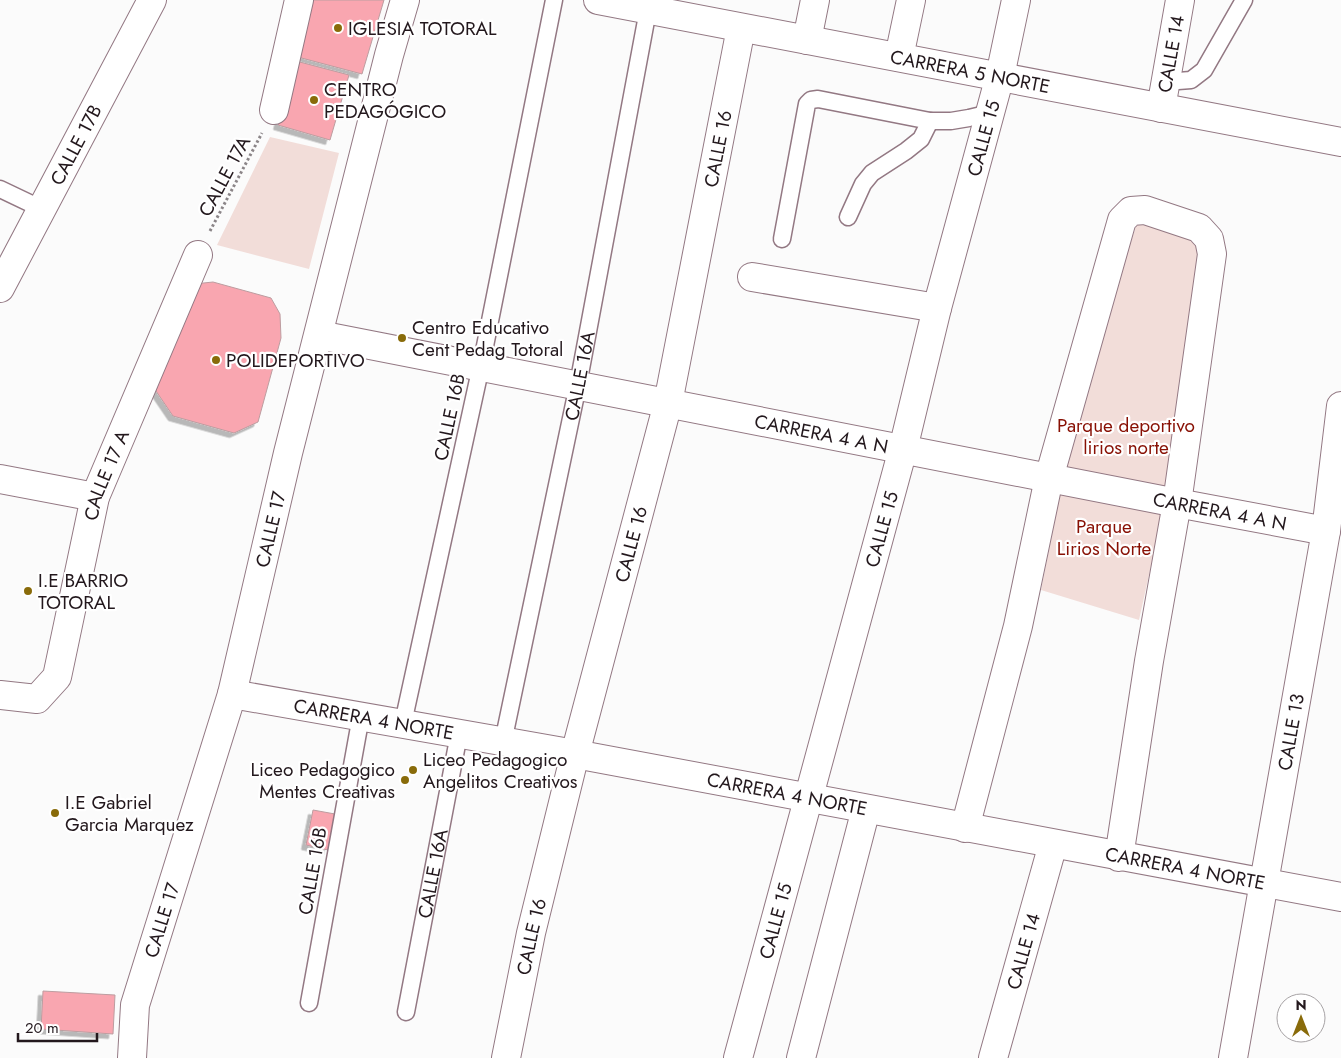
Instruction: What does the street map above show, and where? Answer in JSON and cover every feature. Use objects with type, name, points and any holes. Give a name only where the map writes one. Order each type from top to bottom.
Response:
[{"type":"street","name":"CALLE 17B","points":[[0,288],[152,0]]},
{"type":"street","points":[[274,110],[299,0]]},
{"type":"street","name":"CALLE 17","points":[[132,1058],[135,1005],[232,694],[288,453],[389,55],[405,0]]},
{"type":"street","points":[[807,40],[815,0]]},
{"type":"street","points":[[899,57],[911,0]]},
{"type":"street","name":"CALLE 15","points":[[738,1058],[903,449],[937,308],[1000,76],[1016,0]]},
{"type":"street","name":"CALLE 14","points":[[1160,108],[1180,0]]},
{"type":"street","name":"CARRERA 5 NORTE","points":[[612,1],[648,10],[709,11],[741,28],[1341,142]]},
{"type":"street","name":"CALLE 16","points":[[506,1058],[531,933],[575,754],[668,403],[741,28]]},
{"type":"street","points":[[965,828],[1018,626],[1049,478],[1122,220],[1131,211],[1145,210],[1199,228],[1209,239],[1212,254],[1177,503],[1149,661],[1119,856]]},
{"type":"street","name":"CALLE 17 A","points":[[0,695],[36,699],[57,677],[95,497],[198,255]]},
{"type":"street","points":[[752,277],[937,308]]},
{"type":"street","name":"CARRERA 4 A N","points":[[319,335],[1326,531]]},
{"type":"street","name":"CALLE 13","points":[[1233,1058],[1326,531],[1341,406]]},
{"type":"street","points":[[0,479],[95,497]]},
{"type":"street","name":"CARRERA 4 NORTE","points":[[232,694],[575,754],[1263,884],[1341,897]]},
{"type":"street","points":[[801,1058],[866,809]]},
{"type":"street","name":"CALLE 14","points":[[993,1058],[1053,844]]},
{"type":"lane","name":"CALLE 16B","points":[[402,723],[481,366],[554,0]]},
{"type":"lane","points":[[1165,82],[1190,80],[1204,70],[1244,0]]},
{"type":"lane","name":"CALLE 16A","points":[[503,742],[578,385],[648,10]]},
{"type":"lane","points":[[782,239],[807,104],[811,100],[818,99],[941,122],[990,113]]},
{"type":"lane","points":[[848,217],[863,184],[872,173],[906,151],[921,138],[930,121]]},
{"type":"lane","points":[[0,190],[42,209]]},
{"type":"lane","name":"CALLE 16B","points":[[309,1003],[361,716]]},
{"type":"lane","name":"CALLE 16A","points":[[406,1012],[459,734]]},
{"type":"path","name":"CALLE 17A","points":[[198,255],[274,110]]},
{"type":"green space","points":[[270,137],[339,153],[309,269],[217,245]]},
{"type":"green space","name":"Parque deportivo lirios norte","points":[[1139,217],[1203,245],[1166,498],[1139,620],[1041,590],[1064,474],[1095,351]]},
{"type":"building","name":"IGLESIA TOTORAL","points":[[308,0],[384,0],[362,74],[294,56]]},
{"type":"building","name":"CENTRO PEDAGÓGICO","points":[[296,61],[349,75],[330,140],[278,125]]},
{"type":"building","points":[[213,282],[271,298],[280,314],[281,338],[258,422],[234,433],[173,416],[156,391],[184,295],[194,284]]},
{"type":"building","points":[[313,810],[335,814],[328,850],[306,845]]},
{"type":"building","points":[[43,991],[115,995],[113,1034],[41,1029]]},
{"type":"place","name":"IGLESIA TOTORAL","points":[[338,28]]},
{"type":"place","name":"CENTRO PEDAGÓGICO","points":[[314,100]]},
{"type":"place","name":"Centro Educativo Cent Pedag Totoral","points":[[402,338]]},
{"type":"place","name":"POLIDEPORTIVO","points":[[216,360]]},
{"type":"place","name":"I.E BARRIO TOTORAL","points":[[28,591]]},
{"type":"place","name":"Liceo Pedagogico Angelitos Creativos","points":[[413,770]]},
{"type":"place","name":"Liceo Pedagogico Mentes Creativas","points":[[405,780]]},
{"type":"place","name":"I.E Gabriel Garcia Marquez","points":[[55,813]]},
{"type":"park label","name":"Parque Lirios Norte","points":[[1104,537]]}]
